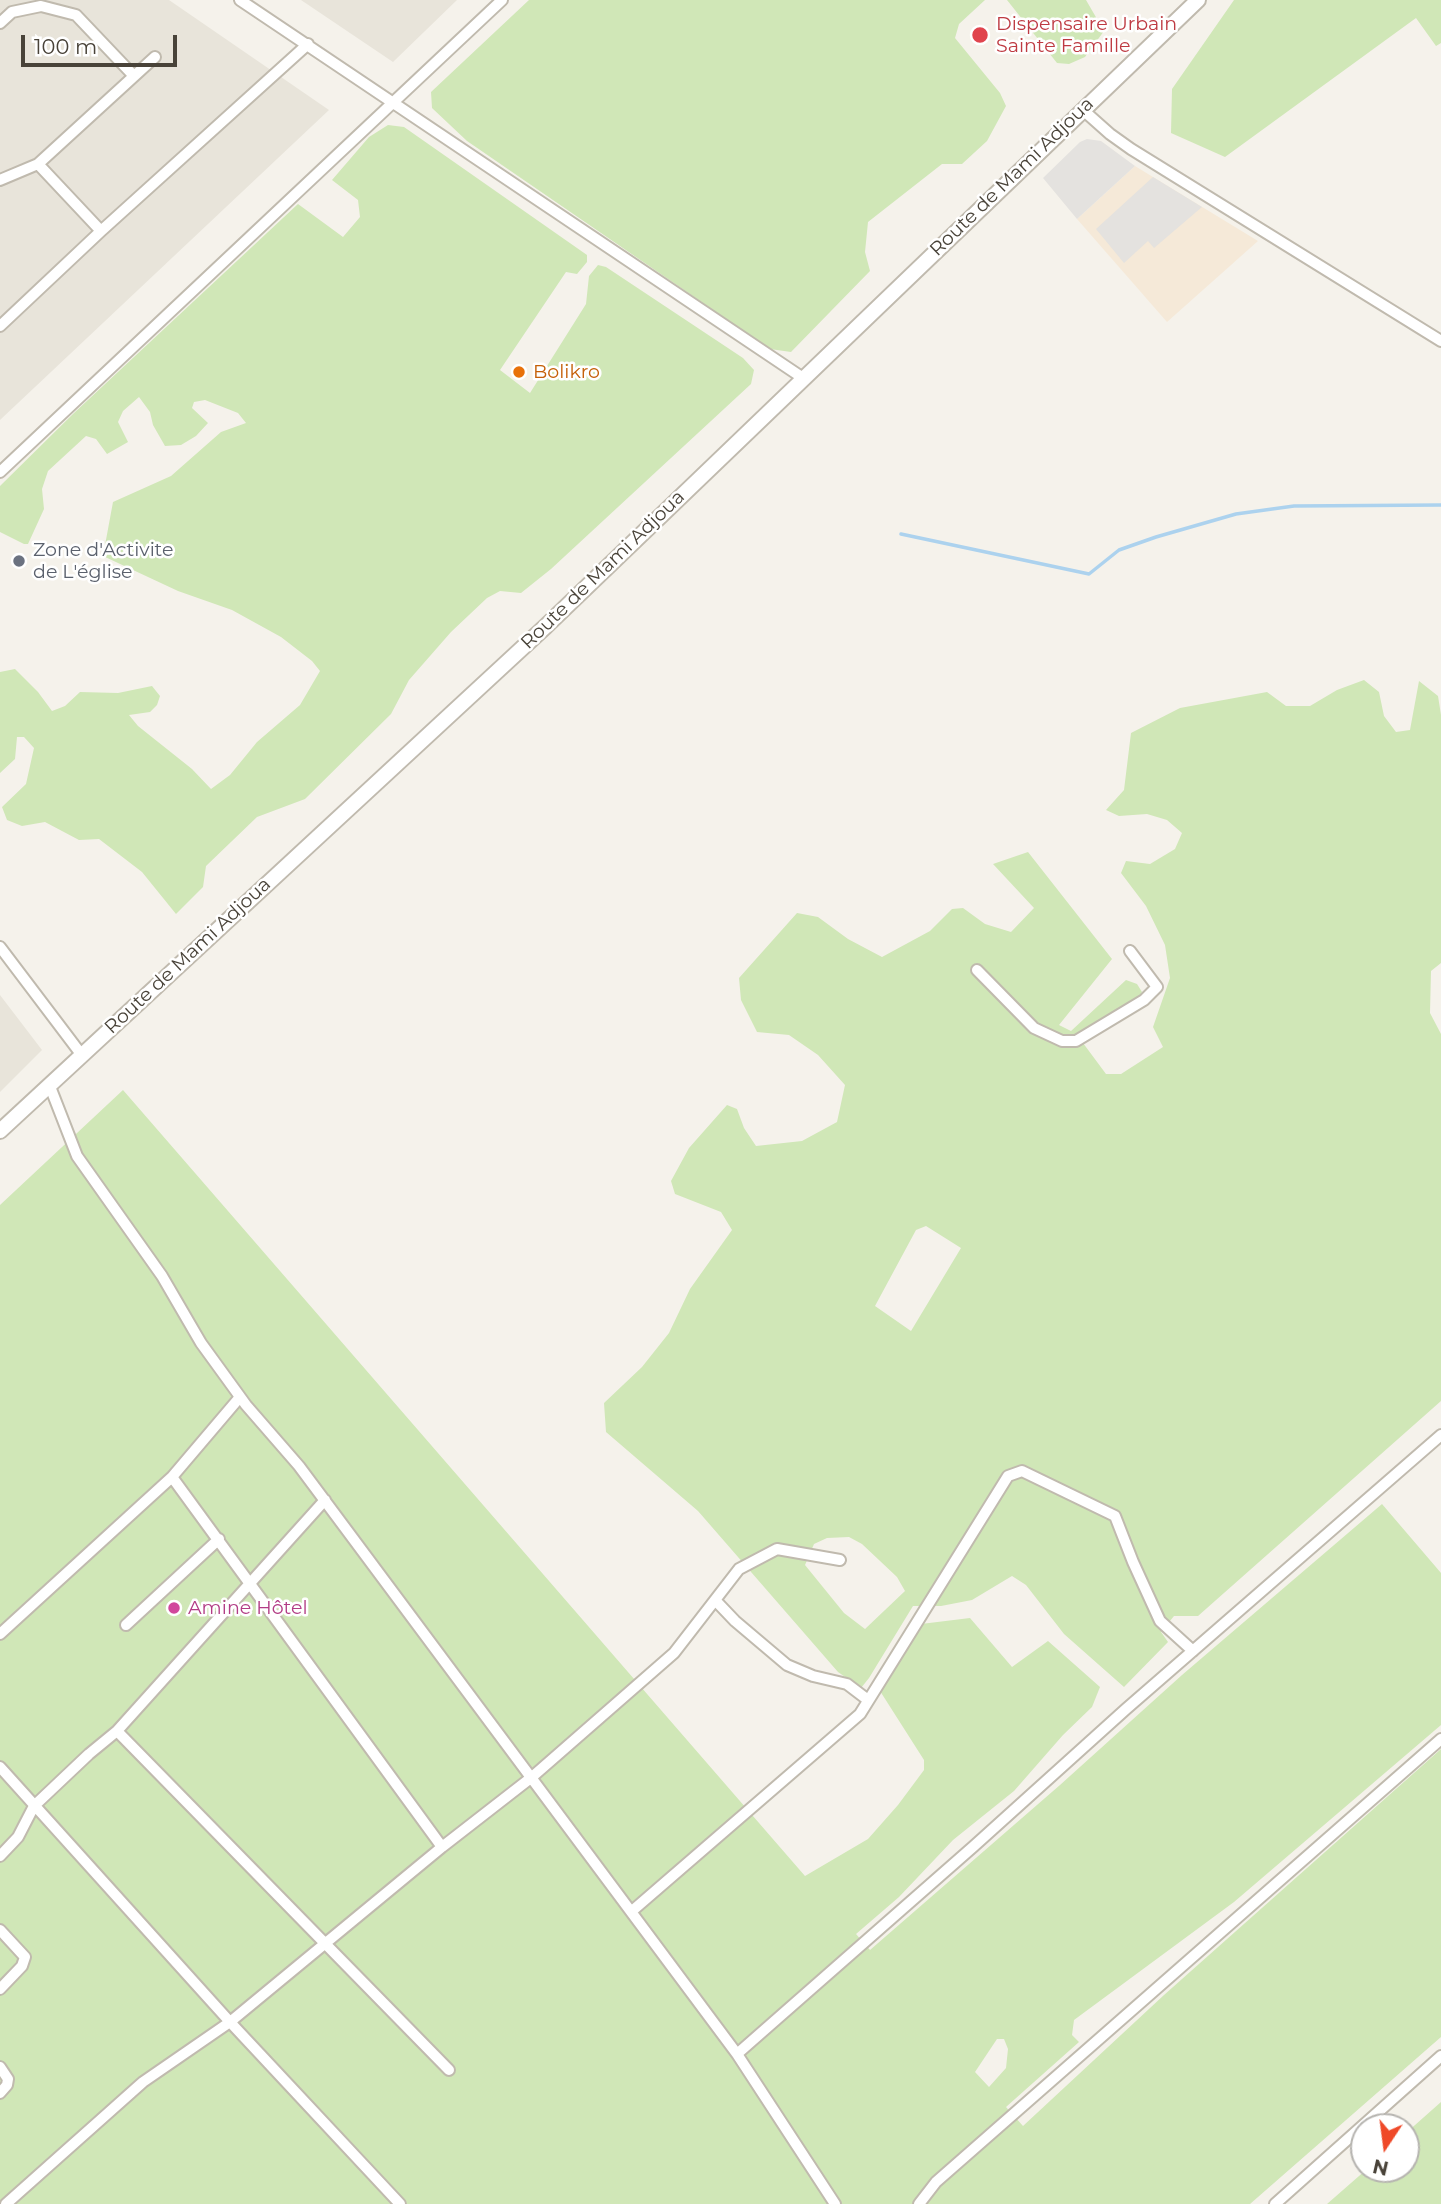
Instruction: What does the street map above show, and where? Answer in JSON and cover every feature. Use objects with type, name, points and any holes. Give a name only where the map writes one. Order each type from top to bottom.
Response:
[{"type":"street","points":[[240,0],[803,377]]},
{"type":"street","points":[[0,472],[502,0]]},
{"type":"street","name":"Route de Mami Adjoua","points":[[0,1131],[545,627],[1198,0]]},
{"type":"street","points":[[0,23],[12,12],[41,6],[76,15],[134,76]]},
{"type":"street","points":[[0,326],[308,44]]},
{"type":"street","points":[[0,180],[38,164],[155,57]]},
{"type":"street","points":[[1083,110],[1131,149],[1441,341]]},
{"type":"street","points":[[38,164],[101,231]]},
{"type":"street","points":[[0,947],[81,1054]]},
{"type":"street","points":[[977,970],[1034,1028],[1062,1041],[1076,1041],[1144,1000],[1157,987],[1130,951]]},
{"type":"street","points":[[49,1084],[77,1156],[162,1276],[201,1343],[240,1396],[325,1500],[632,1911],[737,2054],[835,2204]]},
{"type":"street","points":[[0,1634],[172,1477],[240,1396]]},
{"type":"street","points":[[737,2054],[1441,1435]]},
{"type":"street","points":[[632,1911],[860,1714],[1008,1476],[1022,1471],[1115,1516],[1160,1621],[1193,1651]]},
{"type":"street","points":[[172,1477],[442,1847]]},
{"type":"street","points":[[0,1856],[18,1837],[34,1807],[117,1731],[325,1500]]},
{"type":"street","points":[[126,1625],[219,1539]]},
{"type":"street","points":[[6,2204],[142,2082],[230,2022],[442,1847],[532,1777],[674,1653],[739,1569],[777,1549],[840,1560]]},
{"type":"street","points":[[715,1600],[735,1621],[787,1665],[813,1676],[847,1684],[868,1700]]},
{"type":"street","points":[[117,1731],[449,2070]]},
{"type":"street","points":[[919,2204],[946,2174],[1441,1739]]},
{"type":"street","points":[[0,1767],[230,2022],[400,2204]]},
{"type":"street","points":[[0,1930],[25,1957],[22,1966],[0,1989]]},
{"type":"street","points":[[1275,2204],[1441,2056]]},
{"type":"street","points":[[0,2067],[8,2079],[7,2085],[0,2093]]},
{"type":"shaded area","points":[[0,0],[169,0],[329,110],[0,420]]},
{"type":"shaded area","points":[[301,0],[457,0],[393,62]]},
{"type":"shaded area","points":[[1087,139],[1101,141],[1135,166],[1077,219],[1043,178],[1080,142]]},
{"type":"shaded area","points":[[1135,166],[1258,241],[1167,322],[1077,219]]},
{"type":"shaded area","points":[[1153,177],[1202,207],[1154,248],[1148,241],[1124,263],[1096,229]]},
{"type":"shaded area","points":[[0,995],[42,1050],[0,1092]]},
{"type":"green space","points":[[529,0],[985,0],[959,24],[955,38],[1000,93],[1006,106],[987,141],[962,164],[942,164],[868,222],[865,252],[870,271],[791,352],[770,349],[467,141],[432,108],[431,92]]},
{"type":"green space","points":[[1007,0],[1086,0],[1104,31],[1085,57],[1069,64],[1057,63]]},
{"type":"green space","points":[[1234,0],[1441,0],[1441,43],[1436,46],[1416,18],[1225,157],[1171,133],[1172,89]]},
{"type":"green space","points":[[388,125],[404,127],[587,255],[587,262],[577,274],[566,272],[500,370],[530,393],[586,304],[589,276],[598,265],[606,267],[743,358],[754,370],[751,384],[551,569],[521,593],[500,591],[487,598],[451,632],[409,680],[391,714],[305,799],[257,817],[206,866],[203,887],[176,914],[142,872],[99,839],[79,840],[45,822],[22,826],[7,820],[2,807],[26,784],[34,748],[24,737],[17,737],[15,759],[0,773],[0,672],[15,669],[52,711],[65,706],[80,692],[118,693],[152,686],[160,696],[157,705],[150,712],[129,715],[138,726],[192,769],[211,789],[230,775],[257,742],[300,705],[320,671],[312,661],[281,637],[232,610],[178,591],[103,556],[113,502],[171,476],[221,432],[246,423],[238,413],[205,400],[194,402],[192,408],[208,423],[196,436],[181,445],[165,446],[153,425],[150,412],[139,397],[123,411],[118,422],[128,442],[107,454],[96,439],[86,436],[48,471],[42,489],[44,509],[28,544],[0,532],[0,486],[74,413],[298,204],[343,237],[360,217],[358,200],[332,180],[369,137]]},
{"type":"green space","points":[[1364,680],[1379,692],[1384,716],[1396,732],[1410,730],[1419,681],[1438,696],[1441,715],[1441,963],[1431,971],[1430,1013],[1441,1034],[1441,1401],[1198,1616],[1174,1616],[1161,1632],[1168,1642],[1124,1687],[1064,1634],[1026,1585],[1012,1576],[972,1600],[941,1606],[913,1606],[861,1688],[838,1672],[698,1511],[606,1432],[604,1403],[642,1367],[669,1333],[690,1289],[732,1230],[721,1212],[675,1194],[671,1181],[689,1148],[727,1105],[737,1109],[744,1128],[756,1146],[802,1141],[837,1122],[845,1085],[818,1055],[789,1035],[757,1032],[741,1000],[739,978],[797,913],[818,917],[848,939],[882,957],[930,931],[952,909],[963,908],[985,924],[1011,932],[1034,908],[993,864],[1028,852],[1112,959],[1059,1025],[1071,1031],[1126,980],[1137,984],[1142,992],[1139,999],[1083,1043],[1106,1074],[1121,1074],[1163,1047],[1153,1027],[1170,978],[1165,945],[1146,906],[1121,873],[1126,861],[1150,864],[1175,849],[1182,833],[1167,820],[1147,814],[1119,816],[1106,810],[1124,790],[1131,733],[1180,708],[1267,692],[1286,706],[1310,706],[1337,690]],"holes":[[[926,1226],[961,1248],[911,1331],[875,1306],[916,1230]],[[849,1537],[862,1544],[897,1577],[905,1591],[865,1629],[844,1613],[805,1565],[814,1544],[827,1538]]]},
{"type":"green space","points":[[123,1090],[805,1876],[868,1839],[924,1770],[924,1760],[880,1691],[921,1624],[970,1618],[1012,1667],[1048,1641],[1100,1687],[1092,1707],[1063,1735],[1014,1791],[953,1840],[899,1897],[856,1934],[870,1950],[1182,1675],[1382,1504],[1441,1573],[1441,1725],[1234,1902],[1074,2020],[1072,2035],[1079,2042],[1006,2107],[1023,2126],[1164,1995],[1441,1749],[1441,2037],[1354,2113],[1350,2113],[1350,2117],[1250,2204],[0,2204],[0,1205]],"holes":[[[997,2039],[1004,2039],[1008,2049],[1006,2068],[989,2087],[975,2072]]]},
{"type":"green space","points":[[1441,2102],[1441,2204],[1327,2204],[1351,2183],[1420,2183],[1420,2121]]},
{"type":"waterway","points":[[901,534],[1089,574],[1119,550],[1236,514],[1294,506],[1441,505]]},
{"type":"place","name":"Dispensaire Urbain Sainte Famille","points":[[980,35]]},
{"type":"place","name":"Bolikro","points":[[519,372]]},
{"type":"place","name":"Zone d'Activite de L'église","points":[[19,561]]},
{"type":"place","name":"Amine Hôtel","points":[[174,1608]]}]
